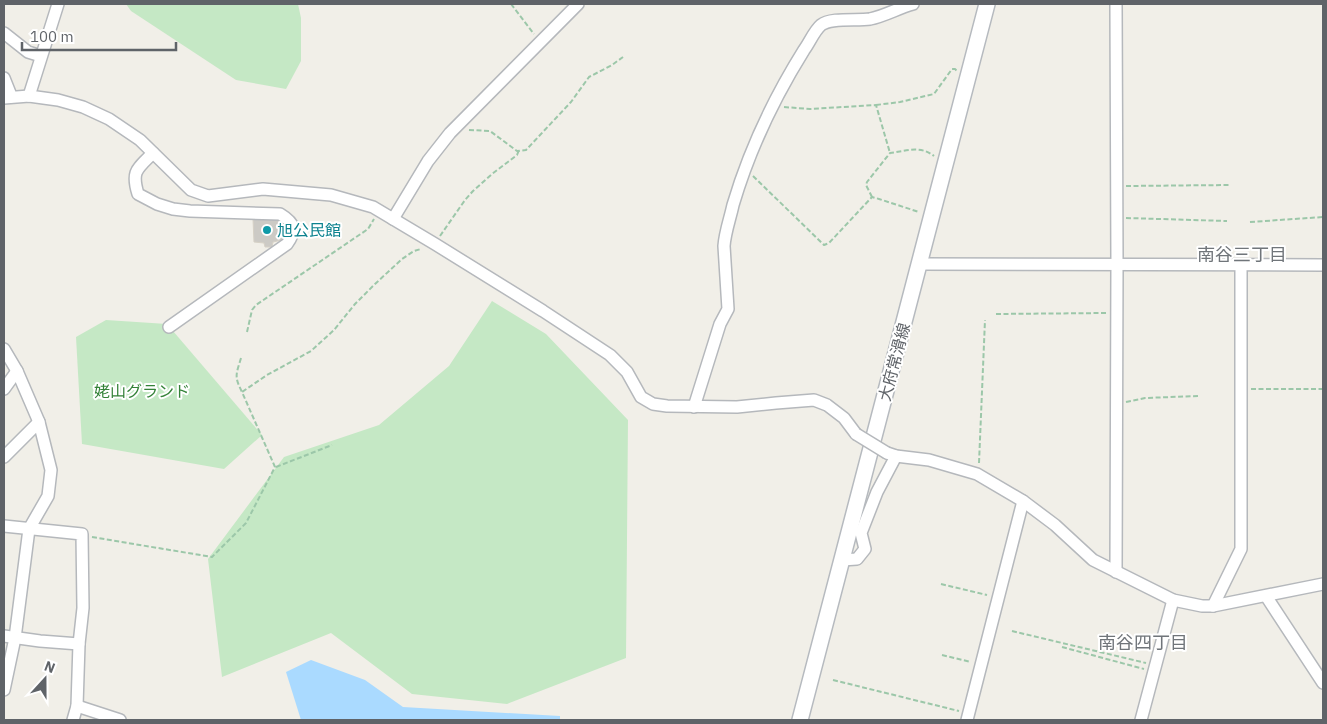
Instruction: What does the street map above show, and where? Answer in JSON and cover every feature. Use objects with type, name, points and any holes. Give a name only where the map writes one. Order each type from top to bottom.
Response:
[{"type":"main road","name":"大府常滑線","points":[[800,720],[987,4]]},
{"type":"street","points":[[28,96],[58,4]]},
{"type":"street","points":[[393,219],[428,161],[457,126],[578,4]]},
{"type":"street","points":[[694,407],[720,324],[728,309],[724,246],[740,181],[758,138],[791,71],[816,30],[822,24],[881,16],[913,4]]},
{"type":"street","points":[[1116,4],[1116,572]]},
{"type":"street","points":[[4,33],[28,52],[41,56]]},
{"type":"street","points":[[4,78],[10,93],[7,97]]},
{"type":"street","points":[[7,97],[28,96],[58,100],[83,107],[109,119],[140,140],[191,190],[208,196],[263,189],[287,190],[331,195],[372,207],[433,243],[610,355],[626,372],[641,397],[653,404],[694,407],[737,407],[814,400],[827,405],[844,418],[856,434],[892,455],[928,460],[976,474],[1023,501],[1055,525],[1093,560],[1173,600],[1202,606],[1213,606],[1323,584]]},
{"type":"street","points":[[153,153],[138,168],[134,181],[138,194],[157,204],[173,209],[198,212],[280,214],[289,219],[294,228],[287,244],[169,327]]},
{"type":"street","points":[[920,264],[1323,265]]},
{"type":"street","points":[[1213,606],[1241,549],[1241,265]]},
{"type":"street","points":[[4,349],[17,371],[39,422],[51,470],[48,496],[29,528],[9,637],[4,689]]},
{"type":"street","points":[[4,389],[17,371]]},
{"type":"street","points":[[4,457],[39,422]]},
{"type":"street","points":[[842,560],[857,559],[865,549],[861,533],[892,455]]},
{"type":"street","points":[[968,717],[1023,501]]},
{"type":"street","points":[[4,526],[82,534],[83,608],[79,644],[77,706],[73,720]]},
{"type":"street","points":[[1266,596],[1323,683]]},
{"type":"street","points":[[1141,720],[1173,600]]},
{"type":"street","points":[[9,637],[40,642],[79,644]]},
{"type":"street","points":[[77,706],[120,720]]},
{"type":"path","points":[[511,4],[540,42]]},
{"type":"path","points":[[457,126],[462,130],[490,131],[517,151],[526,150],[571,102],[589,76],[612,65],[623,57]]},
{"type":"path","points":[[774,104],[793,108],[876,105],[900,102],[934,94],[952,69],[958,71]]},
{"type":"path","points":[[876,105],[890,154]]},
{"type":"path","points":[[242,392],[267,375],[311,351],[334,330],[355,304],[402,259],[414,251],[433,243],[465,200],[492,174],[517,155],[520,150]]},
{"type":"path","points":[[919,212],[872,197],[866,185],[867,182],[890,154],[922,150],[946,164]]},
{"type":"path","points":[[745,170],[824,245],[829,243],[872,197]]},
{"type":"path","points":[[1117,187],[1229,185]]},
{"type":"path","points":[[247,332],[252,310],[256,305],[368,229],[379,211]]},
{"type":"path","points":[[1117,217],[1226,221]]},
{"type":"path","points":[[1250,222],[1323,217]]},
{"type":"path","points":[[996,314],[1117,313]]},
{"type":"path","points":[[976,474],[979,469],[985,320]]},
{"type":"path","points":[[241,358],[236,381],[275,467]]},
{"type":"path","points":[[1242,389],[1323,389]]},
{"type":"path","points":[[1117,403],[1145,398],[1198,396]]},
{"type":"path","points":[[82,535],[212,558],[246,522],[275,467],[332,445]]},
{"type":"path","points":[[941,584],[998,598]]},
{"type":"path","points":[[1012,631],[1155,668]]},
{"type":"path","points":[[1062,647],[1155,668]]},
{"type":"path","points":[[942,655],[981,664]]},
{"type":"path","points":[[833,680],[968,717]]},
{"type":"green space","points":[[126,4],[298,4],[301,18],[301,61],[286,89],[236,80],[131,11]]},
{"type":"green space","points":[[492,301],[546,334],[628,420],[626,658],[507,704],[412,694],[331,633],[222,677],[208,559],[284,457],[379,425],[449,366]]},
{"type":"green space","name":"姥山グランド","points":[[106,320],[167,324],[262,435],[224,469],[82,444],[76,337]]},
{"type":"water","points":[[311,660],[365,680],[403,707],[560,716],[560,720],[301,720],[286,672]]},
{"type":"building","name":"旭公民館","points":[[281,218],[282,240],[273,242],[272,247],[265,247],[264,243],[254,242],[253,219]]},
{"type":"place","name":"旭公民館","points":[[267,230]]},
{"type":"district","name":"南谷三丁目","points":[[1242,254]]},
{"type":"district","name":"南谷四丁目","points":[[1143,642]]}]
